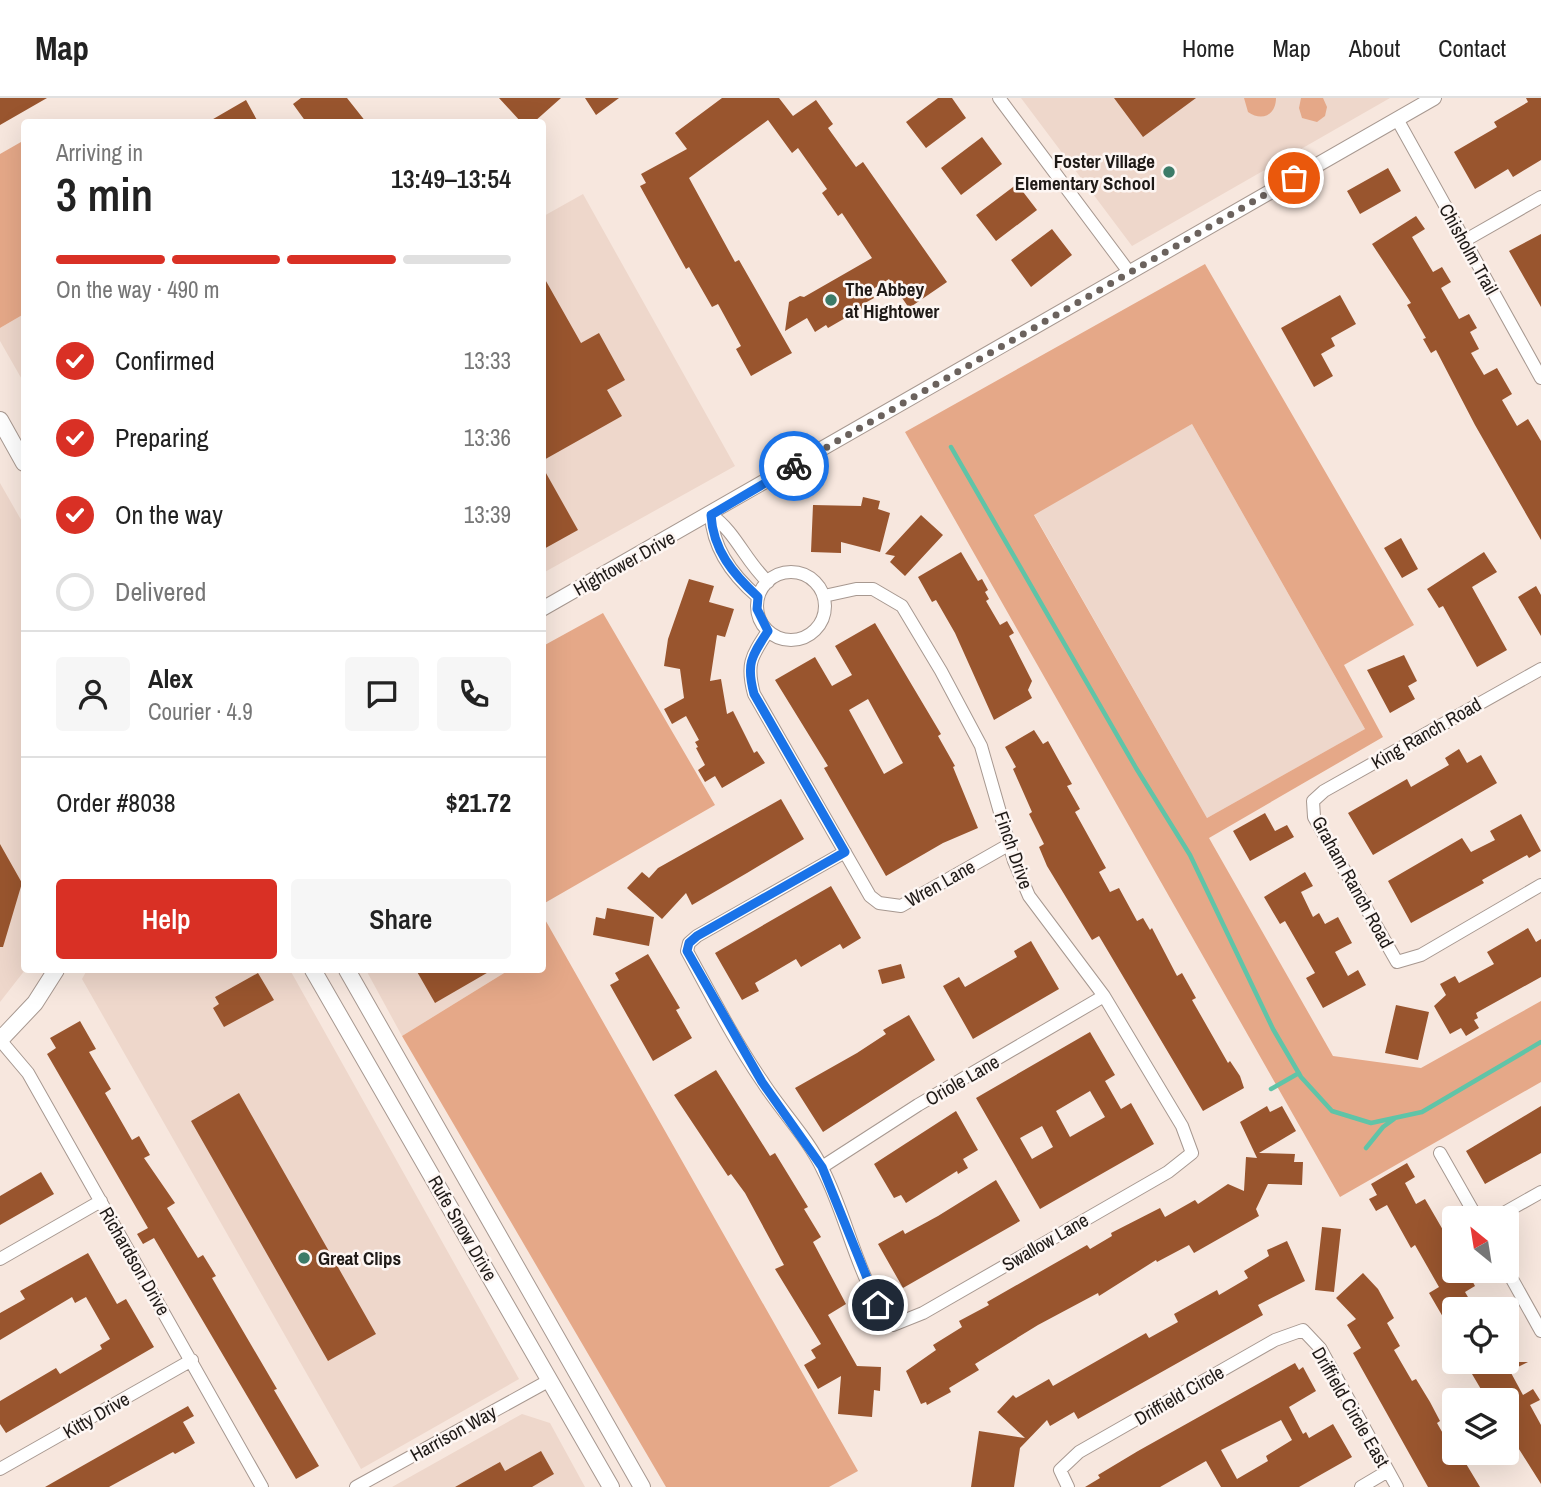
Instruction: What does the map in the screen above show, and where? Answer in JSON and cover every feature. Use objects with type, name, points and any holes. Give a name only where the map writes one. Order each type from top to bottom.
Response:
[{"type":"main road","points":[[0,420],[21,458]]},
{"type":"main road","points":[[0,1040],[34,1003],[54,973]]},
{"type":"main road","name":"Rufe Snow Drive","points":[[315,973],[611,1487]]},
{"type":"main road","name":"Rufe Snow Drive","points":[[349,973],[642,1487]]},
{"type":"street","points":[[999,98],[1129,272]]},
{"type":"street","name":"Hightower Drive","points":[[546,607],[711,515],[1434,98]]},
{"type":"street","name":"Chisholm Trail","points":[[1397,119],[1541,378]]},
{"type":"street","points":[[1464,241],[1541,197]]},
{"type":"street","points":[[711,515],[728,527],[750,563],[768,582]]},
{"type":"street","points":[[711,515],[712,536],[736,578],[758,597]]},
{"type":"street","points":[[786,572],[799,572],[809,577],[824,596],[822,621],[804,638],[779,638],[768,631],[757,609],[758,597],[768,582],[786,572]]},
{"type":"street","name":"Finch Drive","points":[[824,596],[856,589],[873,589],[902,606],[981,746],[1010,844],[1029,896],[1104,996],[1182,1126],[1192,1153]]},
{"type":"street","points":[[768,631],[753,655],[748,671],[754,694],[845,852],[689,943],[687,951],[728,1026],[822,1167]]},
{"type":"street","name":"King Ranch Road","points":[[1313,801],[1336,784],[1541,669]]},
{"type":"street","name":"Graham Ranch Road","points":[[1313,801],[1314,817],[1397,962],[1421,955],[1541,885]]},
{"type":"street","name":"Wren Lane","points":[[845,852],[870,895],[879,903],[901,906],[1010,844]]},
{"type":"street","name":"Oriole Lane","points":[[822,1167],[918,1105],[1104,996]]},
{"type":"street","name":"Richardson Drive","points":[[0,1040],[28,1073],[262,1487]]},
{"type":"street","name":"Swallow Lane","points":[[822,1167],[851,1233],[860,1267],[878,1305],[893,1325],[923,1312],[1168,1171],[1192,1153]]},
{"type":"street","points":[[1440,1153],[1470,1206]]},
{"type":"street","points":[[1516,1206],[1541,1192]]},
{"type":"street","points":[[0,1259],[101,1201]]},
{"type":"street","points":[[1514,1283],[1541,1331]]},
{"type":"street","name":"Driffield Circle","points":[[1068,1487],[1060,1470],[1079,1452],[1275,1340],[1303,1330]]},
{"type":"street","name":"Driffield Circle East","points":[[1303,1330],[1320,1348],[1397,1487]]},
{"type":"street","name":"Kitty Drive","points":[[0,1469],[192,1360]]},
{"type":"street","name":"Harrison Way","points":[[356,1487],[550,1380]]},
{"type":"street","points":[[1361,1487],[1388,1471]]},
{"type":"shaded area","name":"Foster Village Elementary School","points":[[1021,98],[1390,98],[1132,246]]},
{"type":"shaded area","points":[[1244,98],[1276,98],[1271,113],[1258,116],[1248,112]]},
{"type":"shaded area","points":[[1301,98],[1323,98],[1327,107],[1325,116],[1317,122],[1302,118],[1299,108]]},
{"type":"shaded area","points":[[21,142],[21,316],[0,328],[0,154]]},
{"type":"shaded area","points":[[583,194],[735,466],[546,571],[546,215]]},
{"type":"shaded area","points":[[1205,264],[1414,625],[1344,665],[1383,737],[1209,838],[1333,1056],[1421,1068],[1541,1001],[1541,1082],[1340,1197],[905,432]],"holes":[[[1192,424],[1365,729],[1207,818],[1034,515]]]},
{"type":"shaded area","points":[[21,316],[21,378],[0,341],[0,328]]},
{"type":"shaded area","points":[[1192,424],[1365,729],[1207,818],[1034,514]]},
{"type":"shaded area","points":[[0,483],[21,520],[23,973],[0,1002]]},
{"type":"shaded area","points":[[603,613],[715,805],[546,902],[546,644]]},
{"type":"shaded area","points":[[546,921],[858,1471],[829,1487],[666,1487],[402,1036],[504,973],[546,973]]},
{"type":"shaded area","points":[[85,973],[292,973],[519,1379],[361,1469],[82,979]]},
{"type":"shaded area","points":[[368,973],[504,973],[402,1036]]},
{"type":"shaded area","points":[[522,1414],[550,1423],[585,1487],[392,1487]]},
{"type":"building","points":[[0,98],[47,98],[0,125]]},
{"type":"building","points":[[301,98],[347,98],[364,119],[304,119],[293,104]]},
{"type":"building","points":[[499,98],[561,98],[537,119],[518,119]]},
{"type":"building","points":[[585,98],[619,98],[596,115]]},
{"type":"building","points":[[722,98],[779,98],[793,116],[816,100],[833,124],[828,128],[856,167],[863,162],[947,282],[909,308],[889,279],[870,291],[874,298],[865,303],[866,306],[828,328],[826,325],[815,332],[807,318],[785,331],[789,302],[800,296],[804,297],[872,258],[842,213],[838,216],[822,193],[827,189],[798,148],[792,153],[768,120],[689,178],[735,262],[739,260],[792,353],[751,376],[736,349],[741,346],[718,304],[712,307],[689,267],[686,269],[640,186],[646,183],[641,174],[687,149],[675,133]]},
{"type":"building","points":[[938,98],[952,98],[966,118],[926,148],[906,122]]},
{"type":"building","points":[[1114,98],[1196,98],[1143,137]]},
{"type":"building","points":[[1526,98],[1541,98],[1541,160],[1513,177],[1508,169],[1475,189],[1454,152],[1497,127],[1494,122],[1528,102]]},
{"type":"building","points":[[246,100],[256,119],[213,119]]},
{"type":"building","points":[[982,137],[1002,164],[961,195],[941,168]]},
{"type":"building","points":[[1388,168],[1401,191],[1360,214],[1347,191]]},
{"type":"building","points":[[1017,184],[1037,210],[996,241],[976,215]]},
{"type":"building","points":[[1416,216],[1425,229],[1412,237],[1433,272],[1442,267],[1451,282],[1441,288],[1459,319],[1469,314],[1477,328],[1470,332],[1479,349],[1471,353],[1484,375],[1497,368],[1512,394],[1502,400],[1517,426],[1528,419],[1541,441],[1541,540],[1475,425],[1436,350],[1431,353],[1423,339],[1426,338],[1407,305],[1411,303],[1372,244]]},
{"type":"building","points":[[1052,229],[1072,255],[1031,287],[1011,260]]},
{"type":"building","points":[[1541,234],[1541,307],[1509,251]]},
{"type":"building","points":[[546,281],[581,343],[599,333],[625,380],[607,390],[622,416],[546,459]]},
{"type":"building","points":[[1340,295],[1356,324],[1331,338],[1335,346],[1321,354],[1333,376],[1314,387],[1281,328]]},
{"type":"building","points":[[546,473],[578,530],[546,548]]},
{"type":"building","points":[[863,497],[880,501],[878,509],[890,513],[880,552],[841,542],[841,553],[811,552],[813,505],[861,506]]},
{"type":"building","points":[[921,515],[943,535],[905,576],[890,562],[895,556],[885,554]]},
{"type":"building","points":[[1401,538],[1418,569],[1402,578],[1384,548]]},
{"type":"building","points":[[961,552],[978,581],[982,579],[988,590],[985,592],[989,599],[986,601],[1000,625],[1007,621],[1014,633],[1009,636],[1032,681],[1028,690],[1032,698],[994,720],[955,633],[936,600],[932,602],[918,577]]},
{"type":"building","points":[[1484,552],[1497,572],[1472,587],[1507,650],[1477,667],[1443,606],[1439,608],[1427,589]]},
{"type":"building","points":[[689,579],[714,586],[709,602],[734,609],[725,637],[717,635],[710,681],[721,679],[727,714],[733,711],[754,753],[757,751],[765,763],[722,788],[715,776],[705,782],[698,770],[705,765],[696,748],[698,747],[695,742],[699,740],[686,716],[672,724],[664,709],[684,698],[680,669],[664,666],[668,639]]},
{"type":"building","points":[[1536,586],[1541,595],[1541,636],[1518,597]]},
{"type":"building","points":[[875,623],[941,734],[938,736],[955,766],[953,767],[978,828],[943,843],[886,876],[824,768],[828,766],[775,680],[815,657],[832,686],[852,675],[835,646]],"holes":[[[868,699],[903,763],[884,774],[849,710]]]},
{"type":"building","points":[[1404,655],[1417,681],[1408,686],[1415,699],[1390,713],[1367,670]]},
{"type":"building","points":[[1034,730],[1043,744],[1048,741],[1072,784],[1067,786],[1080,809],[1075,812],[1106,868],[1099,872],[1110,892],[1119,888],[1137,921],[1143,918],[1150,930],[1152,928],[1177,976],[1182,973],[1196,998],[1192,1000],[1228,1063],[1230,1061],[1240,1076],[1244,1088],[1203,1111],[1099,936],[1092,940],[1047,866],[1039,847],[1044,844],[1029,814],[1032,812],[1013,769],[1016,767],[1005,747]]},
{"type":"building","points":[[1459,749],[1467,763],[1481,755],[1497,783],[1373,855],[1348,813],[1407,779],[1411,787],[1449,765],[1445,758]]},
{"type":"building","points":[[781,799],[804,839],[692,905],[686,893],[662,919],[627,888],[642,872],[649,878],[658,868]]},
{"type":"building","points":[[1265,813],[1275,831],[1287,825],[1294,837],[1250,861],[1233,831]]},
{"type":"building","points":[[1521,814],[1541,851],[1529,858],[1527,855],[1482,880],[1484,883],[1411,923],[1388,881],[1462,838],[1471,852],[1495,840],[1490,831]]},
{"type":"building","points":[[0,844],[21,881],[21,886],[3,947],[0,947]]},
{"type":"building","points":[[1305,872],[1313,886],[1301,892],[1313,917],[1319,913],[1325,924],[1338,917],[1352,943],[1335,952],[1348,976],[1358,970],[1366,985],[1323,1008],[1306,978],[1315,973],[1285,921],[1280,924],[1264,897]]},
{"type":"building","points":[[831,886],[861,938],[843,949],[840,944],[801,967],[796,959],[755,983],[759,991],[742,1000],[715,953]]},
{"type":"building","points":[[607,908],[654,917],[649,946],[593,935],[596,917],[605,919]]},
{"type":"building","points":[[1528,928],[1536,942],[1541,939],[1541,977],[1476,1013],[1478,1018],[1474,1020],[1479,1028],[1466,1036],[1461,1028],[1450,1034],[1434,1006],[1446,995],[1440,984],[1455,976],[1459,983],[1494,964],[1487,952]]},
{"type":"building","points":[[1031,941],[1059,989],[973,1039],[943,986],[959,977],[965,987],[1017,957],[1014,951]]},
{"type":"building","points":[[648,954],[680,1008],[676,1010],[692,1038],[653,1061],[610,985],[619,980],[615,973]]},
{"type":"building","points":[[901,964],[905,978],[882,984],[878,970]]},
{"type":"building","points":[[258,973],[274,1000],[224,1027],[213,1008],[219,1004],[215,997]]},
{"type":"building","points":[[418,973],[487,973],[435,1003]]},
{"type":"building","points":[[1396,1005],[1429,1012],[1418,1060],[1385,1053]]},
{"type":"building","points":[[909,1015],[935,1060],[823,1132],[795,1088],[857,1053],[886,1034],[883,1030]]},
{"type":"building","points":[[80,1021],[96,1049],[89,1052],[111,1089],[105,1093],[132,1140],[139,1136],[150,1155],[144,1158],[175,1203],[167,1208],[198,1258],[203,1255],[216,1276],[212,1278],[319,1466],[296,1479],[154,1238],[143,1244],[137,1234],[148,1228],[47,1054],[56,1048],[50,1038]]},
{"type":"building","points":[[1090,1032],[1115,1075],[1105,1081],[1121,1109],[1131,1103],[1154,1144],[1040,1209],[976,1098]],"holes":[[[1090,1091],[1105,1117],[1070,1137],[1056,1111]],[[1042,1126],[1053,1147],[1032,1159],[1020,1138]]]},
{"type":"building","points":[[716,1070],[770,1156],[775,1153],[808,1207],[804,1209],[821,1237],[813,1242],[846,1304],[828,1315],[857,1366],[881,1367],[880,1391],[874,1390],[872,1417],[838,1414],[841,1376],[818,1389],[804,1365],[816,1358],[811,1350],[821,1344],[775,1269],[784,1265],[745,1193],[731,1174],[728,1176],[674,1095]]},
{"type":"building","points":[[239,1093],[376,1334],[328,1361],[191,1121]]},
{"type":"building","points":[[1267,1106],[1270,1112],[1282,1106],[1296,1131],[1259,1153],[1295,1154],[1294,1162],[1303,1162],[1302,1185],[1268,1184],[1256,1209],[1259,1216],[1194,1253],[1189,1245],[1157,1262],[1156,1260],[1099,1296],[1098,1293],[1038,1325],[975,1364],[979,1370],[949,1388],[951,1392],[927,1405],[926,1402],[921,1404],[906,1371],[936,1350],[933,1345],[962,1327],[959,1321],[989,1305],[987,1302],[1087,1245],[1090,1249],[1112,1236],[1111,1233],[1160,1208],[1165,1217],[1195,1200],[1198,1204],[1228,1184],[1244,1191],[1246,1157],[1257,1158],[1240,1122]]},
{"type":"building","points":[[1541,1106],[1541,1153],[1485,1184],[1466,1151]]},
{"type":"building","points":[[956,1111],[978,1150],[963,1159],[968,1168],[958,1174],[957,1171],[906,1203],[901,1195],[894,1198],[874,1164]]},
{"type":"building","points":[[1407,1163],[1415,1177],[1405,1183],[1416,1204],[1425,1199],[1442,1228],[1442,1283],[1473,1283],[1475,1286],[1465,1292],[1468,1297],[1442,1297],[1442,1315],[1429,1293],[1439,1287],[1415,1245],[1411,1248],[1387,1205],[1376,1211],[1369,1199],[1377,1195],[1371,1184]]},
{"type":"building","points":[[41,1172],[54,1194],[0,1225],[0,1196]]},
{"type":"building","points":[[996,1180],[1020,1221],[903,1288],[878,1244],[903,1230],[905,1234]]},
{"type":"building","points":[[1322,1227],[1341,1229],[1334,1292],[1315,1290]]},
{"type":"building","points":[[1287,1241],[1305,1281],[1258,1305],[1263,1315],[1078,1419],[1074,1412],[1050,1426],[1047,1420],[1020,1448],[1014,1487],[971,1487],[979,1431],[1025,1438],[997,1412],[1013,1395],[1016,1398],[1049,1379],[1053,1386],[1146,1333],[1149,1338],[1178,1322],[1174,1314],[1217,1290],[1219,1295],[1248,1278],[1244,1271],[1269,1256],[1267,1250]]},
{"type":"building","points":[[88,1253],[117,1304],[126,1299],[154,1347],[6,1433],[0,1424],[0,1401],[56,1368],[60,1374],[102,1349],[100,1345],[110,1339],[86,1297],[75,1303],[72,1297],[0,1340],[0,1313],[25,1299],[20,1291]]},
{"type":"building","points":[[1363,1273],[1378,1289],[1394,1318],[1387,1323],[1400,1346],[1394,1350],[1412,1381],[1416,1379],[1440,1421],[1437,1423],[1442,1432],[1442,1465],[1467,1465],[1480,1487],[1428,1487],[1353,1353],[1361,1348],[1347,1325],[1356,1319],[1336,1298]]},
{"type":"building","points":[[1295,1363],[1299,1370],[1303,1367],[1316,1391],[1289,1407],[1303,1434],[1306,1432],[1309,1438],[1333,1424],[1352,1457],[1299,1487],[1221,1487],[1206,1461],[1160,1487],[1085,1487],[1100,1478],[1098,1475]],"holes":[[[1281,1420],[1292,1440],[1266,1456],[1268,1461],[1237,1479],[1221,1450]]]},
{"type":"building","points":[[1472,1374],[1512,1374],[1523,1395],[1533,1389],[1540,1400],[1530,1405],[1541,1425],[1541,1484],[1519,1449],[1519,1388],[1480,1388]]},
{"type":"building","points":[[188,1406],[194,1416],[183,1422],[195,1443],[109,1487],[45,1487]]},
{"type":"building","points":[[541,1451],[554,1474],[532,1487],[455,1487],[500,1462],[505,1471]]},
{"type":"waterway","points":[[951,447],[1136,768],[1190,855],[1273,1029],[1301,1077],[1332,1111],[1371,1123],[1422,1112],[1541,1042]]},
{"type":"waterway","points":[[1271,1089],[1299,1073]]},
{"type":"waterway","points":[[1366,1148],[1383,1127],[1394,1119]]},
{"type":"way so far","points":[[794,466],[1294,178]]},
{"type":"place","name":"Foster Village Elementary School","points":[[1169,172]]},
{"type":"place","name":"The Abbey at Hightower","points":[[831,300]]},
{"type":"place","name":"Great Clips","points":[[304,1258]]},
{"type":"route","points":[[794,466],[711,515],[712,536],[736,578],[758,597],[760,621],[768,631],[753,655],[748,671],[754,694],[845,852],[697,936],[689,943],[687,951],[762,1082],[822,1167],[851,1233],[860,1267],[878,1305]]}]
